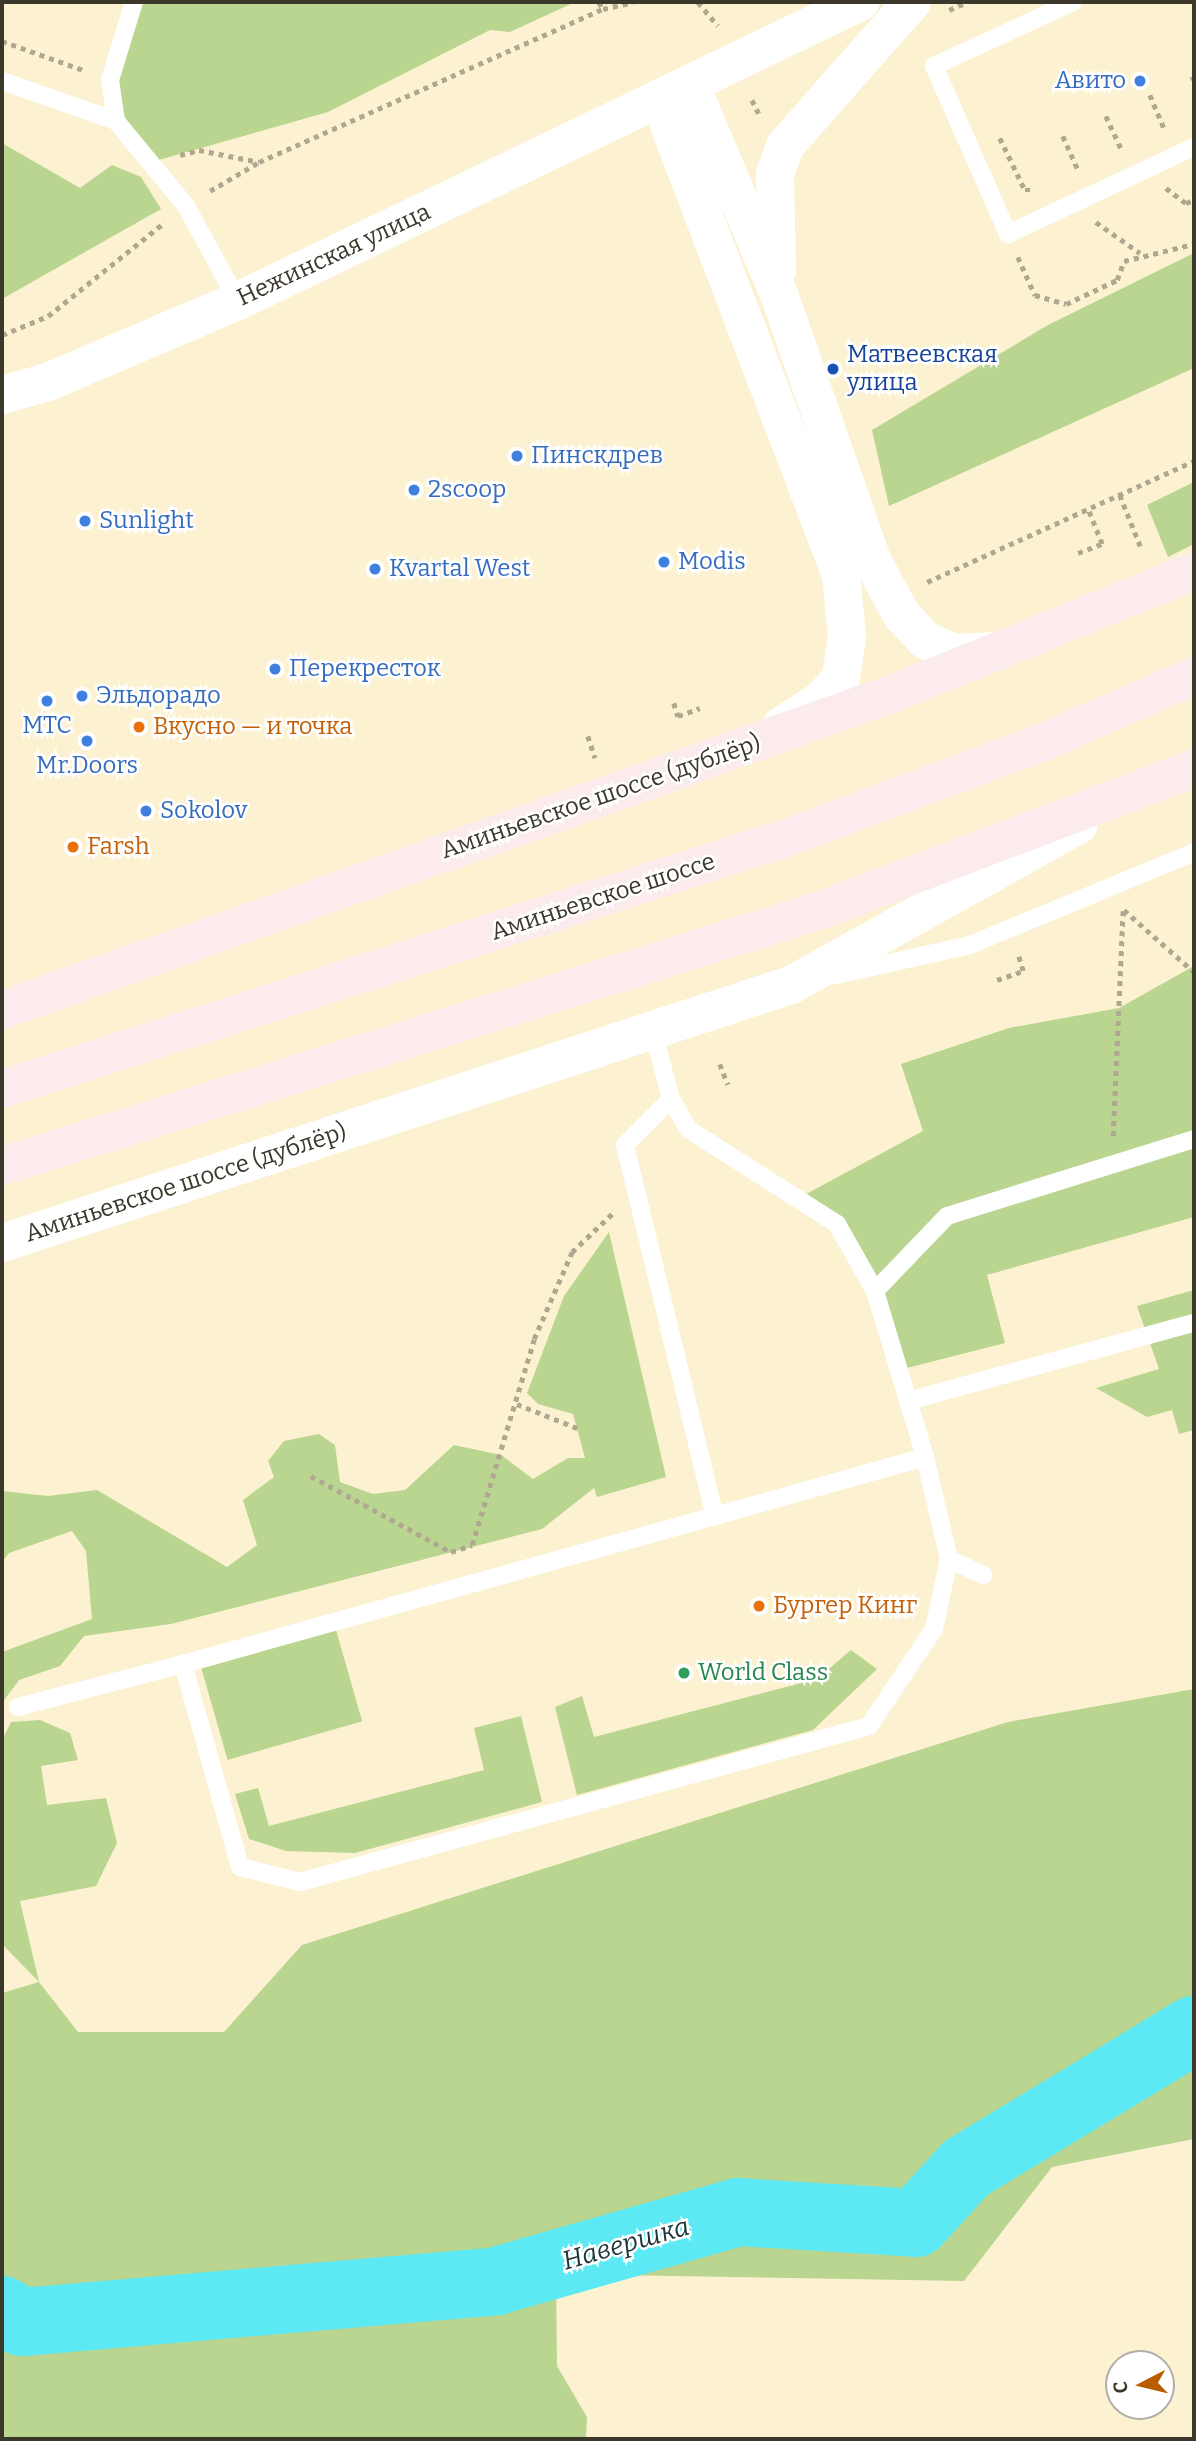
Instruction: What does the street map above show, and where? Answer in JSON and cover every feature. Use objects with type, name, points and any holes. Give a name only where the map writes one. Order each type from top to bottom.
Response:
[{"type":"main road","name":"Аминьевское шоссе (дублёр)","points":[[2,1010],[748,746],[1007,650],[1194,571]]},
{"type":"main road","name":"Аминьевское шоссе","points":[[2,1089],[792,836],[1043,742],[1194,676]]},
{"type":"main road","points":[[2,1166],[821,910],[1194,768]]},
{"type":"street","points":[[675,91],[860,2]]},
{"type":"street","points":[[780,297],[773,231],[775,174],[785,146],[912,2]]},
{"type":"street","points":[[675,91],[780,297],[873,562],[901,614],[925,640],[954,653],[1007,650]]},
{"type":"street","points":[[675,91],[841,575],[847,636],[841,678],[820,701],[748,746]]},
{"type":"street","name":"Нежинская улица","points":[[2,395],[48,382],[238,301],[675,91]]},
{"type":"street","name":"Аминьевское шоссе (дублёр)","points":[[2,1242],[791,985],[1138,791]]},
{"type":"lane","points":[[116,121],[110,80],[134,2]]},
{"type":"lane","points":[[1073,2],[934,66],[1008,234],[1194,147]]},
{"type":"lane","points":[[2,81],[116,121],[155,161],[186,205],[238,301]]},
{"type":"lane","points":[[791,985],[970,945],[1194,852]]},
{"type":"lane","points":[[183,1664],[240,1867],[300,1882],[869,1726],[934,1629],[949,1559],[925,1457],[875,1291],[837,1224],[688,1129],[671,1099],[653,1031]]},
{"type":"lane","points":[[671,1099],[625,1145],[715,1516]]},
{"type":"lane","points":[[875,1291],[947,1216],[1194,1139]]},
{"type":"lane","points":[[908,1401],[1194,1323]]},
{"type":"lane","points":[[18,1707],[183,1664],[925,1457]]},
{"type":"lane","points":[[949,1559],[984,1575]]},
{"type":"path","points":[[599,2],[603,9]]},
{"type":"path","points":[[2,335],[48,316],[186,205],[259,163],[603,9],[633,2]]},
{"type":"path","points":[[698,2],[718,26]]},
{"type":"path","points":[[2,41],[110,80]]},
{"type":"path","points":[[1150,95],[1166,132]]},
{"type":"path","points":[[1106,116],[1123,153]]},
{"type":"path","points":[[1155,138],[1175,128]]},
{"type":"path","points":[[997,132],[1025,190],[1046,191]]},
{"type":"path","points":[[1063,135],[1080,174]]},
{"type":"path","points":[[1112,159],[1134,148]]},
{"type":"path","points":[[155,161],[199,150],[259,163]]},
{"type":"path","points":[[1069,180],[1091,169]]},
{"type":"path","points":[[1086,198],[1098,226],[1141,253]]},
{"type":"path","points":[[1008,234],[1035,295],[1066,304],[1109,285],[1124,261],[1141,253],[1194,244]]},
{"type":"path","points":[[916,587],[1194,461]]},
{"type":"path","points":[[1120,495],[1142,551]]},
{"type":"path","points":[[1078,553],[1102,544],[1088,510]]},
{"type":"path","points":[[674,703],[678,716],[700,708]]},
{"type":"path","points":[[588,736],[597,762]]},
{"type":"path","points":[[1111,1164],[1123,910],[1194,972]]},
{"type":"path","points":[[997,980],[1023,971],[1016,952]]},
{"type":"path","points":[[720,1064],[728,1085]]},
{"type":"path","points":[[311,1476],[451,1552],[472,1545],[517,1404],[534,1339],[572,1252],[612,1214],[637,1201]]},
{"type":"path","points":[[517,1404],[577,1428]]},
{"type":"green space","points":[[134,2],[575,2],[510,32],[490,30],[328,112],[155,161],[116,121],[110,80]]},
{"type":"green space","points":[[2,143],[80,188],[112,165],[141,177],[161,209],[2,299]]},
{"type":"green space","points":[[1194,253],[1194,368],[889,506],[872,430],[1048,325]]},
{"type":"green space","points":[[1194,482],[1194,544],[1168,557],[1147,505]]},
{"type":"green space","points":[[1194,966],[1194,1217],[987,1275],[1005,1343],[899,1370],[875,1291],[837,1224],[797,1199],[923,1131],[901,1064],[1009,1028],[1119,1008]]},
{"type":"green space","points":[[609,1232],[666,1477],[597,1497],[594,1488],[542,1529],[171,1624],[84,1636],[60,1666],[19,1680],[2,1703],[2,1652],[92,1619],[86,1551],[72,1531],[9,1553],[2,1562],[2,1491],[48,1496],[97,1490],[227,1567],[257,1545],[243,1500],[274,1477],[268,1461],[284,1441],[319,1434],[335,1445],[340,1482],[373,1494],[405,1490],[454,1445],[501,1455],[533,1479],[568,1458],[585,1458],[573,1414],[538,1404],[527,1393],[564,1296]]},
{"type":"green space","points":[[1194,1290],[1194,1430],[1179,1434],[1172,1410],[1147,1417],[1096,1388],[1159,1369],[1137,1306]]},
{"type":"green space","points":[[336,1630],[362,1721],[228,1760],[201,1669]]},
{"type":"green space","points":[[851,1650],[877,1669],[813,1730],[577,1795],[555,1707],[582,1696],[594,1737],[817,1679]]},
{"type":"green space","points":[[1194,1689],[1194,2139],[1052,2167],[964,2281],[556,2274],[557,2366],[587,2417],[586,2439],[2,2439],[2,1993],[39,1982],[78,2032],[224,2032],[302,1945],[1008,1722]]},
{"type":"green space","points":[[521,1716],[542,1802],[355,1853],[286,1851],[249,1839],[235,1794],[258,1788],[269,1826],[484,1770],[474,1728]]},
{"type":"green space","points":[[40,1720],[70,1733],[78,1760],[41,1766],[47,1805],[106,1798],[117,1843],[96,1886],[20,1901],[39,1982],[2,1944],[2,1740],[11,1722]]},
{"type":"waterway","name":"Навершка","points":[[2,2310],[22,2322],[496,2281],[738,2212],[916,2223],[966,2168],[1194,2030]]},
{"type":"place","name":"Авито","points":[[1140,81]]},
{"type":"place","name":"Матвеевская улица","points":[[833,369]]},
{"type":"place","name":"Пинскдрев","points":[[517,456]]},
{"type":"place","name":"2scoop","points":[[414,490]]},
{"type":"place","name":"Sunlight","points":[[85,521]]},
{"type":"place","name":"Modis","points":[[664,562]]},
{"type":"place","name":"Kvartal West","points":[[375,569]]},
{"type":"place","name":"Перекресток","points":[[275,669]]},
{"type":"place","name":"Эльдорадо","points":[[82,696]]},
{"type":"place","name":"МТС","points":[[47,701]]},
{"type":"place","name":"Вкусно — и точка","points":[[139,727]]},
{"type":"place","name":"Mr.Doors","points":[[87,741]]},
{"type":"place","name":"Sokolov","points":[[146,811]]},
{"type":"place","name":"Farsh","points":[[73,847]]},
{"type":"place","name":"Бургер Кинг","points":[[759,1606]]},
{"type":"place","name":"World Class","points":[[684,1673]]}]
